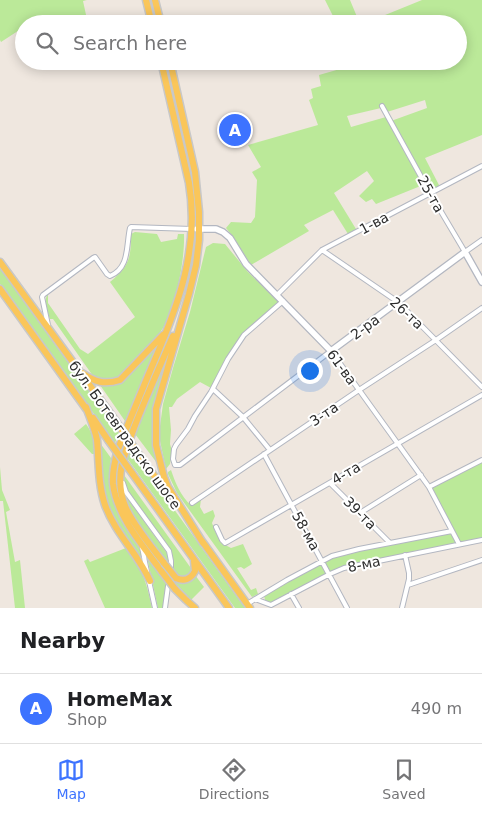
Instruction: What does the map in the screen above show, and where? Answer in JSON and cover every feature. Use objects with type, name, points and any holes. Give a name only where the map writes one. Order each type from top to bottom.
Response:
[{"type":"main road","points":[[146,0],[150,15]]},
{"type":"main road","points":[[155,0],[159,15]]},
{"type":"main road","points":[[163,70],[189,184],[195,229],[196,264],[182,314],[125,451],[120,483],[125,507],[131,518],[176,578],[183,580],[193,574],[196,568],[192,555]]},
{"type":"main road","points":[[172,70],[195,172],[199,212],[178,302],[118,449],[114,465],[113,483],[121,511],[141,544],[162,572],[171,588],[195,608]]},
{"type":"main road","name":"бул. Ботевградско шосе","points":[[0,262],[249,606]]},
{"type":"main road","name":"бул. Ботевградско шосе","points":[[0,289],[229,608]]},
{"type":"main road","points":[[182,314],[156,410],[156,445],[168,487],[203,543]]},
{"type":"main road","points":[[77,369],[94,380],[111,382],[120,380],[167,331]]},
{"type":"main road","points":[[86,408],[96,433],[100,485],[108,514],[150,581]]},
{"type":"street","name":"25-та","points":[[382,106],[482,282]]},
{"type":"street","name":"1-ва","points":[[277,295],[322,250],[482,166]]},
{"type":"street","points":[[48,330],[42,297],[95,257],[107,274],[112,275],[123,264],[127,255],[131,226],[195,229]]},
{"type":"street","name":"61-ва","points":[[195,229],[216,229],[230,238],[246,264],[331,351],[429,487],[459,544]]},
{"type":"street","name":"2-ра","points":[[213,388],[176,445],[173,459],[174,465],[180,465],[482,240]]},
{"type":"street","name":"26-та","points":[[322,250],[398,302],[482,387]]},
{"type":"street","points":[[270,450],[243,417],[213,388],[228,359],[244,335],[283,301]]},
{"type":"street","name":"3-та","points":[[192,503],[482,308]]},
{"type":"street","name":"4-та","points":[[216,527],[225,543],[482,395]]},
{"type":"street","name":"58-ма","points":[[264,454],[347,608]]},
{"type":"street","points":[[429,487],[482,460]]},
{"type":"street","points":[[122,465],[123,484],[126,492],[169,551],[170,568]]},
{"type":"street","points":[[360,513],[421,475]]},
{"type":"street","name":"39-та","points":[[330,482],[390,543]]},
{"type":"street","name":"8-ма","points":[[249,606],[255,599],[322,561],[339,554],[452,531]]},
{"type":"street","name":"8-ма","points":[[255,599],[271,605],[344,568],[482,540]]},
{"type":"street","points":[[141,544],[155,608]]},
{"type":"street","points":[[402,608],[409,573],[405,556]]},
{"type":"street","points":[[408,585],[482,560]]},
{"type":"street","points":[[165,608],[171,588]]},
{"type":"street","points":[[290,594],[299,608]]},
{"type":"green space","points":[[0,0],[87,0],[83,1],[86,15],[15,15],[15,33],[1,42]]},
{"type":"green space","points":[[325,0],[350,0],[356,15],[332,15]]},
{"type":"green space","points":[[422,0],[482,0],[482,135],[425,158],[440,187],[430,193],[391,121],[427,108],[425,100],[387,112],[381,108],[347,116],[351,127],[386,117],[423,185],[376,204],[372,199],[366,202],[359,196],[374,181],[367,171],[334,193],[356,229],[348,234],[333,210],[304,225],[309,231],[251,265],[226,228],[231,222],[251,223],[255,217],[257,180],[252,172],[261,167],[248,145],[318,125],[309,100],[313,98],[311,89],[321,86],[319,75],[336,70],[467,70],[467,15],[385,15]]},
{"type":"green space","points":[[135,232],[157,234],[161,242],[177,239],[178,234],[184,234],[179,282],[168,319],[154,341],[119,377],[100,379],[93,376],[53,319],[50,319],[46,300],[48,294],[48,303],[80,349],[88,354],[135,317],[110,282],[128,261],[131,234]]},
{"type":"green space","points":[[213,243],[225,244],[248,272],[279,303],[245,333],[211,388],[200,382],[177,399],[172,407],[169,407],[170,444],[172,451],[170,464],[166,469],[160,441],[163,404],[190,312],[206,247]]},
{"type":"green space","points":[[0,268],[119,433],[115,443],[0,284]]},
{"type":"green space","points":[[158,344],[125,421],[100,385],[119,383],[126,379]]},
{"type":"green space","points":[[169,353],[155,407],[153,434],[157,463],[135,434]]},
{"type":"green space","points":[[86,424],[92,435],[95,454],[92,454],[74,434]]},
{"type":"green space","points":[[100,443],[111,458],[110,482],[115,505],[121,520],[141,552],[143,561],[121,530],[107,501],[102,476]]},
{"type":"green space","points":[[130,448],[245,608],[235,608],[127,458]]},
{"type":"green space","points":[[482,460],[482,540],[344,568],[271,605],[265,600],[265,593],[332,556],[451,531],[429,487]]},
{"type":"green space","points":[[0,467],[2,490],[10,510],[6,512],[15,562],[20,560],[25,608],[15,608],[3,501],[0,501]]},
{"type":"green space","points":[[171,470],[187,502],[191,505],[201,499],[200,507],[204,514],[213,510],[215,516],[212,523],[221,541],[231,548],[243,544],[252,564],[244,569],[241,567],[237,568],[251,590],[256,588],[258,594],[252,597],[177,493],[168,474]]},
{"type":"green space","points":[[124,475],[193,571],[188,576],[180,577],[172,570],[173,559],[170,550],[128,491],[124,482]]},
{"type":"green space","points":[[125,495],[167,553],[169,565],[137,522],[127,504]]},
{"type":"green space","points":[[126,548],[143,576],[152,608],[105,608],[84,561],[88,559],[90,562]]},
{"type":"green space","points":[[147,557],[166,584],[163,608],[158,608]]},
{"type":"green space","points":[[195,575],[204,587],[191,600],[172,579],[177,581]]},
{"type":"place","name":"HomeMax","points":[[235,130]]}]
